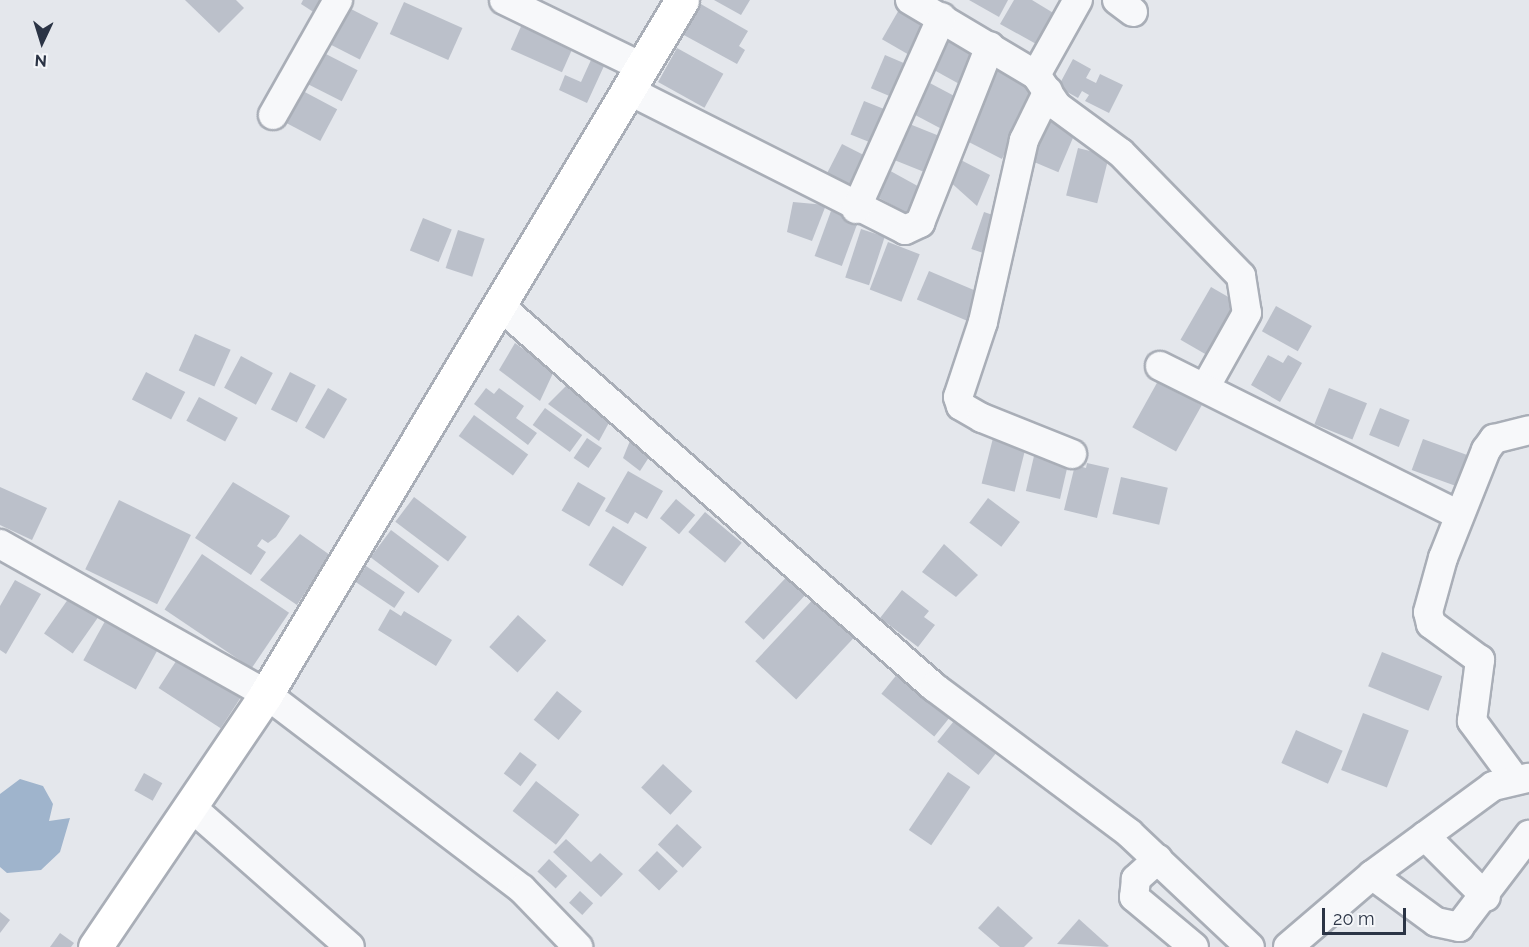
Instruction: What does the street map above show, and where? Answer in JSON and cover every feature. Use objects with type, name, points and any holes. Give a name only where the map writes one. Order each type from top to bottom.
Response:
[{"type":"main road","points":[[95,947],[266,694],[637,80],[682,0]]},
{"type":"street","points":[[273,115],[338,0]]},
{"type":"street","points":[[504,0],[856,209],[905,230],[920,223],[990,46]]},
{"type":"street","points":[[910,0],[990,46],[1042,83],[1071,118],[1122,153],[1241,276],[1248,297],[1247,313],[1206,386]]},
{"type":"street","points":[[1072,454],[982,418],[961,406],[958,397],[983,322],[1024,140],[1042,83],[1078,0]]},
{"type":"street","points":[[856,209],[942,17]]},
{"type":"street","points":[[500,306],[934,687],[1094,804],[1158,859],[1250,947]]},
{"type":"street","points":[[1160,366],[1206,386],[1459,515]]},
{"type":"street","points":[[1288,947],[1372,875],[1493,786],[1522,778],[1472,722],[1480,660],[1431,624],[1428,612],[1430,594],[1459,515],[1494,439],[1529,430]]},
{"type":"street","points":[[0,544],[266,694],[522,889],[578,947]]},
{"type":"street","points":[[190,806],[285,895],[350,947]]},
{"type":"street","points":[[1372,875],[1436,922],[1459,927],[1486,897],[1529,835]]},
{"type":"street","points":[[1425,836],[1486,897]]},
{"type":"street","points":[[1158,859],[1136,879],[1134,897],[1194,947]]},
{"type":"water","points":[[20,779],[43,786],[53,804],[49,821],[70,818],[60,852],[41,870],[7,873],[0,867],[0,794]]},
{"type":"building","points":[[185,0],[236,0],[244,8],[219,33]]},
{"type":"building","points":[[303,0],[323,0],[315,13],[301,4]]},
{"type":"building","points":[[714,0],[750,0],[741,15]]},
{"type":"building","points":[[969,0],[1008,0],[999,17]]},
{"type":"building","points":[[1014,0],[1032,0],[1055,14],[1038,45],[1000,24]]},
{"type":"building","points":[[404,2],[462,28],[448,60],[390,34]]},
{"type":"building","points":[[699,3],[748,31],[739,46],[745,50],[737,64],[682,34]]},
{"type":"building","points":[[349,8],[378,23],[360,60],[330,45]]},
{"type":"building","points":[[900,8],[929,25],[911,56],[882,39]]},
{"type":"building","points":[[523,22],[574,45],[562,72],[511,49]]},
{"type":"building","points":[[941,35],[982,58],[966,88],[925,65]]},
{"type":"building","points":[[677,48],[723,74],[704,108],[658,82]]},
{"type":"building","points":[[322,52],[358,70],[342,101],[306,83]]},
{"type":"building","points":[[885,55],[915,68],[901,101],[871,88]]},
{"type":"building","points":[[1073,59],[1091,69],[1086,78],[1096,83],[1100,74],[1123,85],[1109,113],[1085,101],[1089,95],[1082,91],[1078,98],[1058,87]]},
{"type":"building","points":[[591,60],[604,66],[587,103],[559,90],[565,75],[581,82]]},
{"type":"building","points":[[995,69],[1037,90],[1002,159],[960,138]]},
{"type":"building","points":[[926,81],[960,99],[943,130],[910,112]]},
{"type":"building","points":[[301,90],[337,109],[320,141],[284,122]]},
{"type":"building","points":[[864,101],[893,113],[879,146],[851,134]]},
{"type":"building","points":[[1044,114],[1077,128],[1058,172],[1025,158]]},
{"type":"building","points":[[907,123],[941,137],[927,173],[892,159]]},
{"type":"building","points":[[842,144],[874,160],[857,194],[825,178]]},
{"type":"building","points":[[1078,148],[1109,156],[1097,203],[1066,196]]},
{"type":"building","points":[[957,158],[990,175],[977,206],[948,180]]},
{"type":"building","points":[[885,168],[923,189],[909,214],[871,193]]},
{"type":"building","points":[[793,202],[826,205],[812,241],[787,232]]},
{"type":"building","points":[[831,211],[858,221],[842,266],[815,256]]},
{"type":"building","points":[[984,212],[1001,218],[988,255],[971,249]]},
{"type":"building","points":[[423,218],[452,230],[439,262],[410,250]]},
{"type":"building","points":[[861,229],[885,237],[869,285],[845,278]]},
{"type":"building","points":[[458,230],[485,239],[472,277],[446,268]]},
{"type":"building","points":[[888,242],[920,254],[901,302],[870,290]]},
{"type":"building","points":[[929,271],[981,293],[969,322],[917,300]]},
{"type":"building","points":[[1211,287],[1240,304],[1210,357],[1180,340]]},
{"type":"building","points":[[1276,306],[1312,326],[1298,351],[1262,331]]},
{"type":"building","points":[[195,334],[231,350],[214,386],[179,371]]},
{"type":"building","points":[[515,343],[554,371],[540,401],[499,370]]},
{"type":"building","points":[[1268,355],[1283,363],[1288,355],[1302,363],[1280,402],[1251,385]]},
{"type":"building","points":[[241,356],[273,373],[256,405],[224,388]]},
{"type":"building","points":[[146,372],[185,392],[171,420],[132,400]]},
{"type":"building","points":[[290,372],[316,385],[297,423],[271,409]]},
{"type":"building","points":[[1158,381],[1202,405],[1176,452],[1132,427]]},
{"type":"building","points":[[570,382],[611,419],[599,441],[548,404]]},
{"type":"building","points":[[328,388],[347,399],[324,439],[305,428]]},
{"type":"building","points":[[486,388],[494,394],[499,388],[524,406],[516,418],[537,433],[528,445],[474,404]]},
{"type":"building","points":[[1329,388],[1367,403],[1352,440],[1314,424]]},
{"type":"building","points":[[199,397],[238,418],[225,441],[186,421]]},
{"type":"building","points":[[545,408],[582,435],[570,452],[533,425]]},
{"type":"building","points":[[1380,408],[1410,420],[1399,447],[1369,435]]},
{"type":"building","points":[[474,415],[528,454],[513,475],[459,436]]},
{"type":"building","points":[[632,436],[653,451],[640,471],[623,458]]},
{"type":"building","points":[[587,438],[602,448],[589,468],[574,458]]},
{"type":"building","points":[[993,438],[1026,446],[1015,492],[982,484]]},
{"type":"building","points":[[1423,439],[1478,459],[1466,490],[1412,470]]},
{"type":"building","points":[[1034,456],[1068,464],[1060,499],[1026,491]]},
{"type":"building","points":[[1087,463],[1109,468],[1097,518],[1064,510],[1075,465],[1086,468]]},
{"type":"building","points":[[628,471],[663,491],[647,519],[635,512],[628,524],[605,511]]},
{"type":"building","points":[[1121,477],[1168,488],[1159,525],[1112,514]]},
{"type":"building","points":[[233,482],[290,516],[276,537],[268,543],[262,539],[257,546],[266,552],[251,575],[195,538]]},
{"type":"building","points":[[578,482],[606,498],[589,527],[562,511]]},
{"type":"building","points":[[0,487],[47,508],[32,540],[0,525]]},
{"type":"building","points":[[414,497],[467,537],[448,561],[395,522]]},
{"type":"building","points":[[988,498],[1020,522],[1001,547],[969,523]]},
{"type":"building","points":[[676,499],[695,515],[679,534],[660,518]]},
{"type":"building","points":[[119,500],[191,535],[157,604],[85,569]]},
{"type":"building","points":[[705,512],[742,543],[725,563],[688,532]]},
{"type":"building","points":[[613,526],[647,547],[623,586],[589,565]]},
{"type":"building","points":[[391,530],[439,566],[418,593],[371,557]]},
{"type":"building","points":[[300,534],[330,555],[297,605],[260,580]]},
{"type":"building","points":[[944,544],[978,575],[956,597],[922,572]]},
{"type":"building","points":[[202,554],[289,613],[252,668],[165,610]]},
{"type":"building","points":[[366,566],[405,592],[394,608],[355,582]]},
{"type":"building","points":[[793,570],[812,588],[764,640],[745,622]]},
{"type":"building","points":[[15,580],[41,594],[6,654],[0,650],[0,606]]},
{"type":"building","points":[[902,590],[929,611],[924,617],[935,625],[918,647],[880,618]]},
{"type":"building","points":[[818,594],[859,632],[796,699],[755,661]]},
{"type":"building","points":[[71,595],[100,615],[73,654],[44,634]]},
{"type":"building","points":[[390,609],[401,616],[404,611],[452,640],[436,666],[378,630]]},
{"type":"building","points":[[109,614],[161,643],[136,689],[83,660]]},
{"type":"building","points":[[518,615],[546,640],[517,672],[489,647]]},
{"type":"building","points":[[182,652],[244,692],[221,728],[159,688]]},
{"type":"building","points":[[1382,652],[1442,676],[1428,711],[1368,686]]},
{"type":"building","points":[[899,672],[952,715],[934,737],[881,694]]},
{"type":"building","points":[[557,691],[582,711],[559,740],[534,720]]},
{"type":"building","points":[[1363,713],[1409,731],[1387,788],[1341,770]]},
{"type":"building","points":[[958,716],[999,749],[978,775],[937,742]]},
{"type":"building","points":[[1296,730],[1343,751],[1328,784],[1281,763]]},
{"type":"building","points":[[520,752],[537,765],[521,786],[504,774]]},
{"type":"building","points":[[663,764],[692,791],[670,815],[641,787]]},
{"type":"building","points":[[948,772],[970,787],[931,845],[909,830]]},
{"type":"building","points":[[144,773],[162,783],[153,801],[134,790]]},
{"type":"building","points":[[536,781],[579,815],[556,845],[513,811]]},
{"type":"building","points":[[677,824],[702,847],[683,868],[658,844]]},
{"type":"building","points":[[566,839],[591,862],[600,853],[623,874],[601,897],[553,852]]},
{"type":"building","points":[[657,851],[678,871],[659,891],[638,870]]},
{"type":"building","points":[[549,859],[567,876],[556,888],[537,871]]},
{"type":"building","points":[[580,891],[593,903],[582,915],[569,903]]},
{"type":"building","points":[[998,906],[1033,938],[1024,947],[1000,947],[978,928]]},
{"type":"building","points":[[0,912],[10,920],[0,933]]},
{"type":"building","points":[[1079,919],[1109,946],[1057,944]]},
{"type":"building","points":[[60,933],[74,943],[71,947],[50,947]]}]
